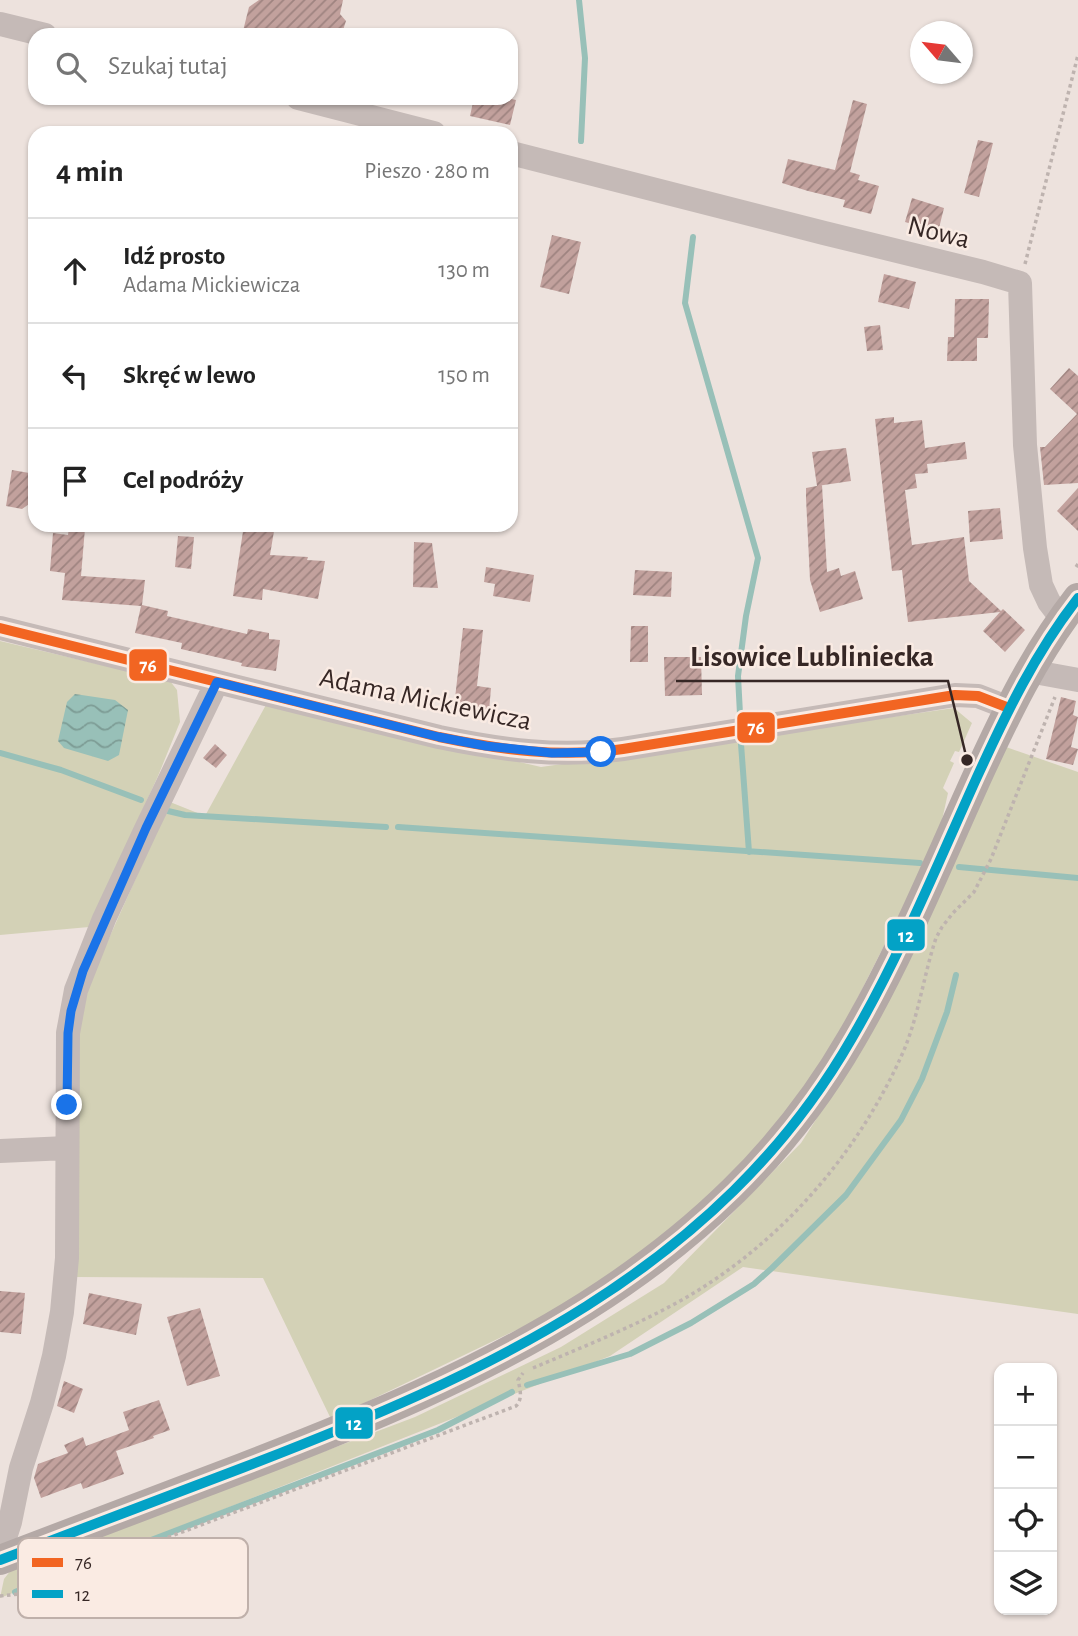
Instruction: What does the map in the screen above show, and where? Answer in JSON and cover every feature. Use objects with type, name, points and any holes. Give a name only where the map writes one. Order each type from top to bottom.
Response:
[{"type":"main road","points":[[57,1538],[358,1423],[474,1370],[587,1306],[699,1224],[737,1189],[782,1139],[809,1105],[851,1041],[886,974],[1009,708],[1029,671],[1070,608]]},
{"type":"main road","points":[[0,1560],[18,1553]]},
{"type":"street","points":[[0,24],[28,31]]},
{"type":"street","points":[[325,105],[407,126]]},
{"type":"street","name":"Nowa","points":[[518,155],[1020,283]]},
{"type":"street","points":[[1020,283],[1025,445],[1035,548],[1041,585],[1049,602],[1070,608]]},
{"type":"street","name":"Adama Mickiewicza","points":[[0,628],[439,737],[486,746],[552,753],[623,749],[956,695],[978,696],[1009,708]]},
{"type":"street","points":[[1029,671],[1070,678]]},
{"type":"street","points":[[0,1553],[59,1334],[67,1258],[68,1033],[71,1011],[79,980],[104,919],[217,682]]},
{"type":"street","points":[[0,1151],[67,1148]]},
{"type":"path","points":[[1020,283],[1078,55]]},
{"type":"path","points":[[979,883],[1070,678]]},
{"type":"path","points":[[0,1597],[18,1594]]},
{"type":"shaded area","points":[[0,641],[170,681],[177,690],[180,722],[89,927],[0,935]]},
{"type":"shaded area","points":[[267,703],[541,767],[954,708],[972,723],[959,752],[955,751],[950,761],[954,763],[943,788],[948,793],[940,829],[929,857],[813,1086],[695,1214],[558,1310],[331,1419],[263,1278],[75,1277],[80,1003],[170,802],[205,816]]},
{"type":"shaded area","points":[[1006,747],[1078,772],[1078,1314],[743,1267],[610,1356],[151,1538],[95,1538],[415,1417],[561,1347],[664,1283],[801,1143],[858,1054]]},
{"type":"shaded area","points":[[18,1567],[18,1591],[0,1598],[4,1579],[11,1570]]},
{"type":"water","points":[[75,694],[115,700],[128,710],[119,755],[108,761],[64,748],[58,741],[67,702]]},
{"type":"building","points":[[259,0],[343,0],[340,14],[346,21],[344,28],[244,28],[249,7]]},
{"type":"building","points":[[853,100],[867,104],[850,172],[860,175],[858,180],[879,186],[871,214],[843,207],[845,200],[782,183],[788,159],[835,170]]},
{"type":"building","points":[[472,105],[515,105],[510,125],[470,116]]},
{"type":"building","points":[[978,140],[993,143],[979,197],[964,193]]},
{"type":"building","points":[[912,198],[944,208],[938,232],[905,222]]},
{"type":"building","points":[[552,235],[581,242],[569,294],[540,287]]},
{"type":"building","points":[[884,274],[916,282],[909,309],[878,302]]},
{"type":"building","points":[[955,299],[989,299],[988,338],[977,338],[977,361],[947,361],[948,337],[954,337]]},
{"type":"building","points":[[880,325],[883,350],[867,351],[864,327]]},
{"type":"building","points":[[1069,368],[1078,376],[1078,483],[1044,485],[1040,447],[1045,447],[1077,414],[1050,389]]},
{"type":"building","points":[[894,417],[894,423],[922,420],[925,448],[965,442],[967,459],[927,464],[928,473],[915,474],[917,488],[905,490],[912,545],[964,537],[969,581],[1025,630],[1005,652],[983,631],[1000,612],[908,622],[902,570],[892,571],[875,419]]},
{"type":"building","points":[[846,448],[851,481],[817,486],[812,452]]},
{"type":"building","points":[[12,470],[28,473],[28,505],[22,509],[6,506]]},
{"type":"building","points":[[822,485],[827,572],[839,568],[841,576],[855,571],[863,599],[820,612],[810,580],[806,488]]},
{"type":"building","points":[[1078,488],[1078,531],[1057,511]]},
{"type":"building","points":[[1000,508],[1003,539],[970,542],[968,511]]},
{"type":"building","points":[[68,532],[85,532],[81,576],[145,580],[142,605],[168,611],[167,616],[247,634],[248,629],[269,633],[269,639],[280,640],[276,671],[241,666],[242,663],[181,649],[182,643],[135,633],[141,606],[62,600],[65,573],[50,571],[53,533],[68,535]]},
{"type":"building","points":[[243,532],[274,532],[270,555],[308,557],[307,560],[325,561],[318,599],[263,589],[262,600],[233,596]]},
{"type":"building","points":[[178,536],[194,537],[191,569],[175,567]]},
{"type":"building","points":[[414,542],[432,543],[438,588],[413,587]]},
{"type":"building","points":[[486,567],[534,575],[530,602],[493,596],[495,584],[484,582]]},
{"type":"building","points":[[635,570],[672,572],[671,597],[633,595]]},
{"type":"building","points":[[631,626],[648,626],[648,662],[630,662]]},
{"type":"building","points":[[463,628],[483,630],[477,686],[491,688],[489,711],[454,707]]},
{"type":"building","points":[[664,657],[701,657],[702,695],[665,696]]},
{"type":"building","points":[[1061,697],[1076,701],[1073,715],[1078,717],[1071,747],[1078,749],[1073,765],[1046,759]]},
{"type":"building","points":[[215,744],[227,755],[216,768],[203,758]]},
{"type":"building","points":[[0,1291],[25,1293],[21,1334],[0,1332]]},
{"type":"building","points":[[89,1293],[142,1304],[136,1335],[83,1324]]},
{"type":"building","points":[[200,1308],[220,1376],[187,1386],[167,1317]]},
{"type":"building","points":[[64,1381],[83,1389],[74,1413],[57,1406]]},
{"type":"building","points":[[159,1400],[170,1430],[116,1451],[124,1474],[83,1489],[81,1483],[41,1498],[34,1478],[38,1464],[68,1453],[64,1445],[83,1437],[86,1446],[129,1430],[123,1412]]},
{"type":"waterway","points":[[579,0],[585,58],[581,141]]},
{"type":"waterway","points":[[693,237],[685,303],[758,558],[746,616],[738,676],[740,714]]},
{"type":"waterway","points":[[741,744],[749,852]]},
{"type":"waterway","points":[[0,753],[61,770],[141,800]]},
{"type":"waterway","points":[[168,811],[185,815],[386,827]]},
{"type":"waterway","points":[[398,827],[920,863]]},
{"type":"waterway","points":[[959,867],[1078,878]]},
{"type":"waterway","points":[[527,1385],[630,1354],[691,1323],[754,1284],[772,1268],[846,1195],[901,1120],[922,1079],[947,1012],[956,975]]},
{"type":"waterway","points":[[156,1538],[438,1430],[512,1392]]},
{"type":"transit line","name":"12","points":[[58,1538],[332,1433],[420,1395],[505,1353],[587,1306],[663,1252],[734,1191],[797,1120],[870,1007],[1010,707],[1048,640],[1078,598]]},
{"type":"transit line","name":"76","points":[[0,628],[439,737],[485,746],[553,753],[623,749],[955,695],[978,696],[1009,708]]},
{"type":"transit line","name":"12","points":[[0,1560],[18,1553]]},
{"type":"place","name":"Lisowice Lubliniecka","points":[[967,760]]},
{"type":"route","points":[[67,1105],[68,1033],[76,990],[104,919],[217,682],[439,737],[486,746],[528,752],[601,752]]}]
